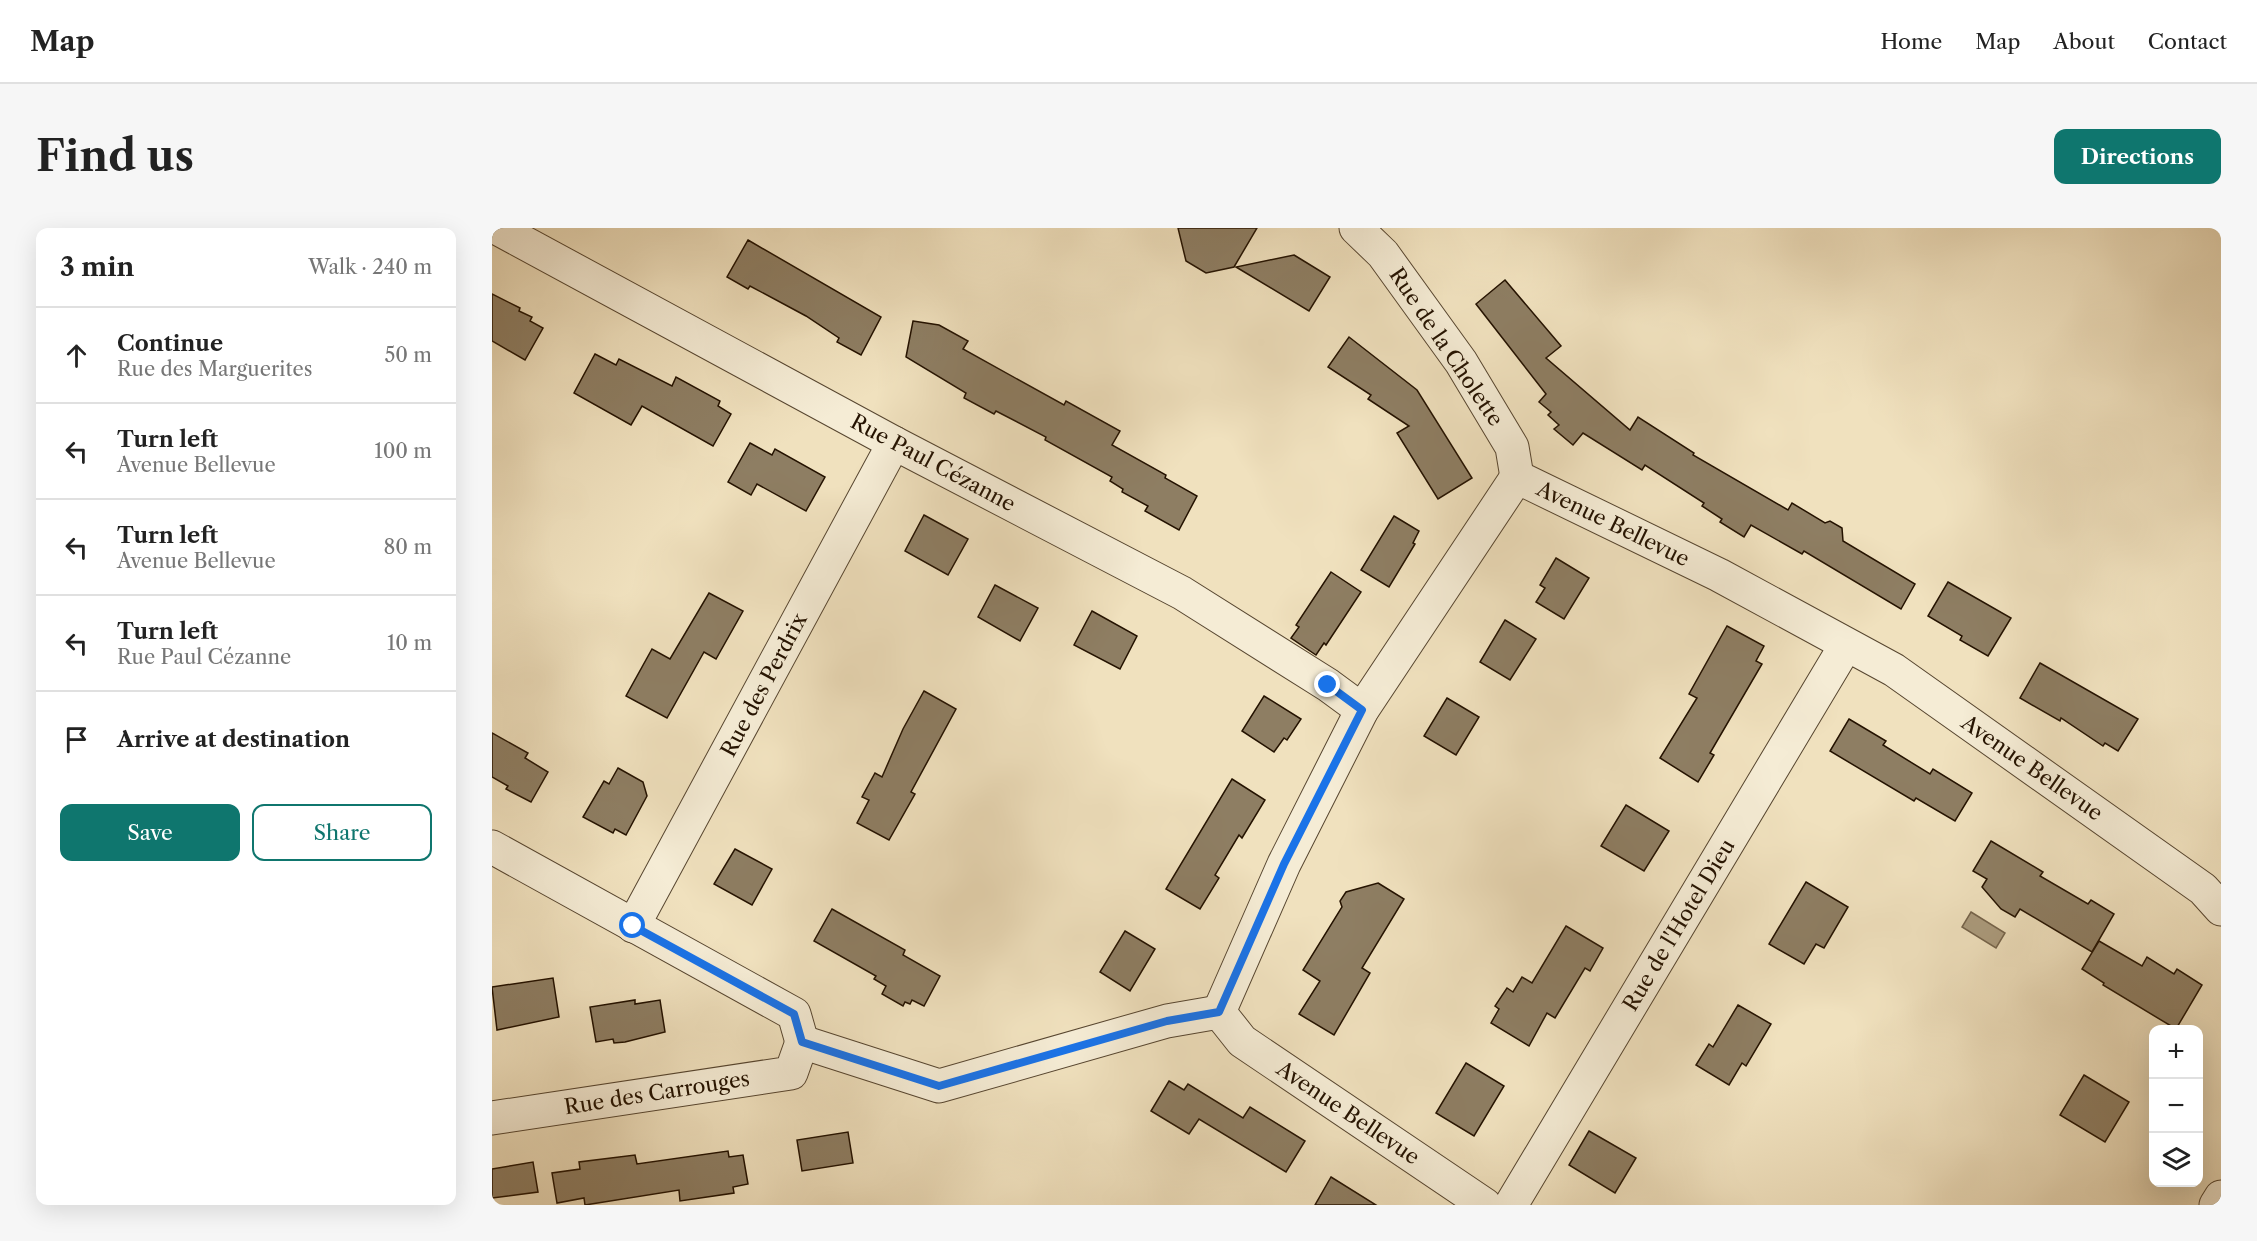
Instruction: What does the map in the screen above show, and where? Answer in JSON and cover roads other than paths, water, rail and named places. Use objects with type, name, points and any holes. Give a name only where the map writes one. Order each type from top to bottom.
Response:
[{"type":"street","name":"Rue Paul Cézanne","points":[[497,228],[894,444],[1182,593],[1328,685],[1362,710]]},
{"type":"street","name":"Rue de la Cholette","points":[[1356,228],[1383,254],[1461,362],[1512,447],[1517,477]]},
{"type":"street","name":"Rue des Perdrix","points":[[633,926],[894,444]]},
{"type":"street","name":"Avenue Bellevue","points":[[1485,1205],[1242,1041],[1219,1012],[1284,864],[1362,710],[1517,477],[1719,575],[1894,670],[2203,889],[2221,909]]},
{"type":"street","name":"Rue de l'Hotel Dieu","points":[[1511,1205],[1846,645]]},
{"type":"street","points":[[492,847],[794,1014],[802,1042],[939,1086],[1167,1021],[1219,1012]]},
{"type":"street","name":"Rue des Carrouges","points":[[492,1118],[791,1073],[802,1042]]},
{"type":"street","points":[[2216,1205],[2221,1197]]}]
